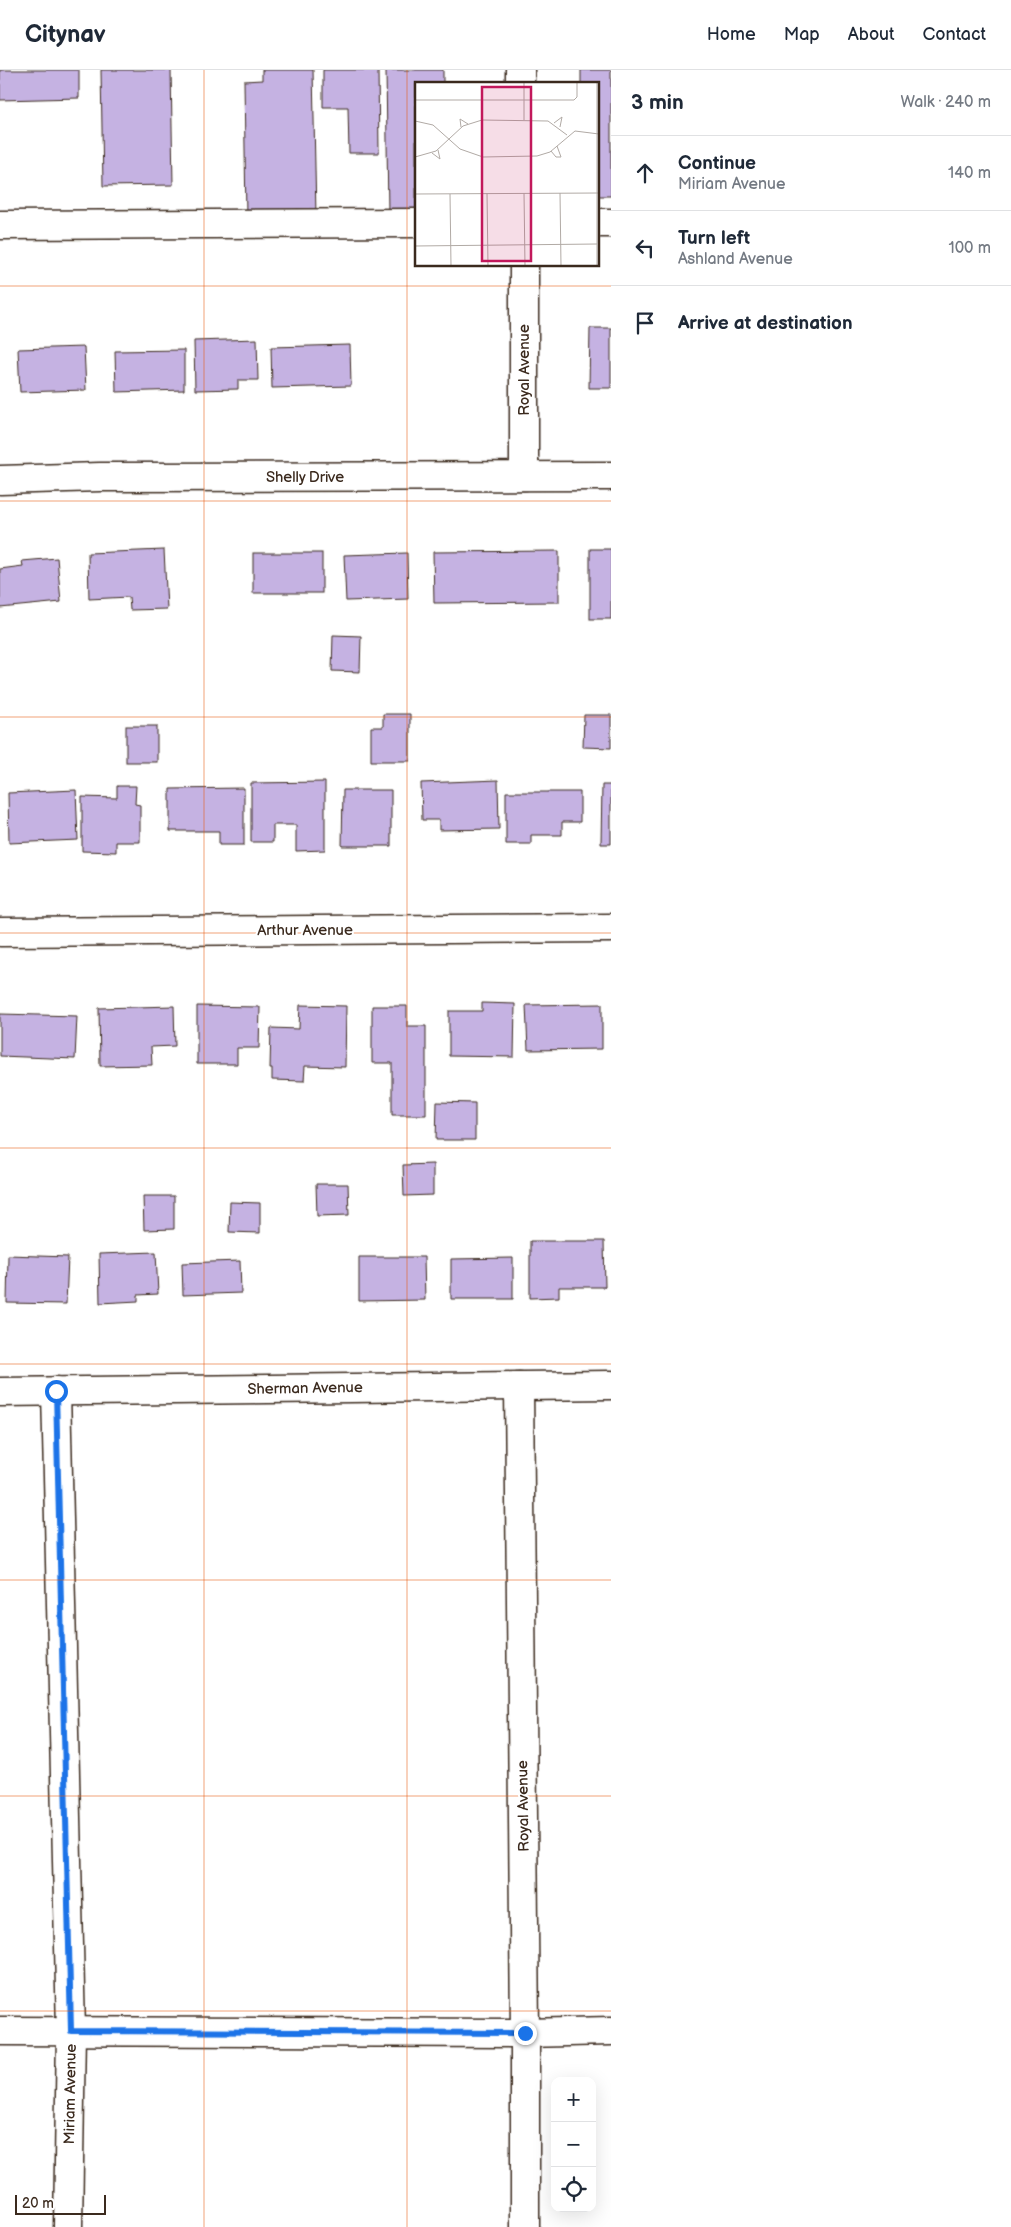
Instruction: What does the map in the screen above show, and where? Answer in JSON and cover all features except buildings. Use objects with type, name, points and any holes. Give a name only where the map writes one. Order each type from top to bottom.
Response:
[{"type":"street","points":[[0,225],[415,223]]},
{"type":"street","points":[[598,223],[611,223]]},
{"type":"street","name":"Royal Avenue","points":[[524,266],[524,476]]},
{"type":"street","name":"Shelly Drive","points":[[0,480],[100,477],[611,476]]},
{"type":"street","name":"Arthur Avenue","points":[[0,932],[611,928]]},
{"type":"street","name":"Sherman Avenue","points":[[0,1392],[611,1385]]},
{"type":"street","name":"Royal Avenue","points":[[518,1386],[525,2033],[525,2227]]},
{"type":"street","name":"Miriam Avenue","points":[[56,1391],[71,2031],[68,2227]]},
{"type":"street","points":[[0,2031],[525,2033],[611,2031]]},
{"type":"route","points":[[56,1391],[71,2031],[525,2033]]}]
